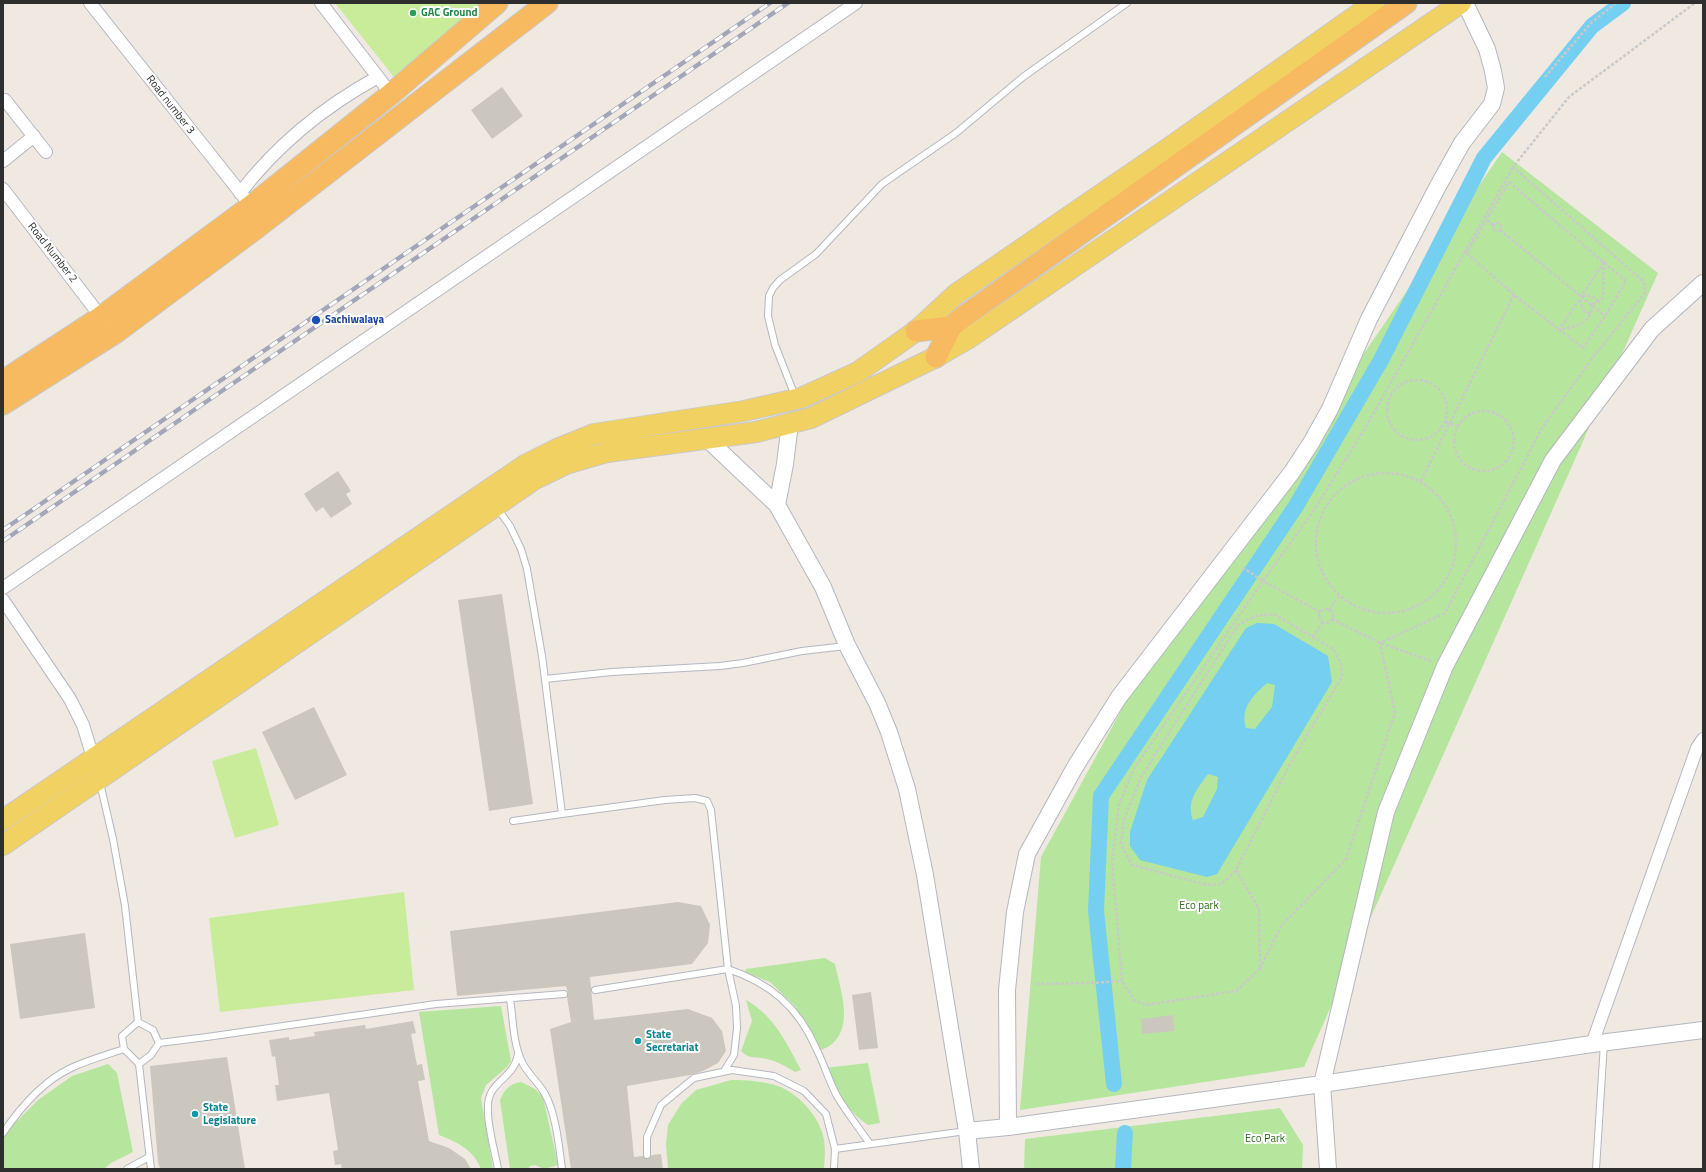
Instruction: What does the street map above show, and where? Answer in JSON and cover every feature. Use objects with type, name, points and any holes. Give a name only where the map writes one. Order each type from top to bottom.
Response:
[{"type":"highway","points":[[3,381],[101,317],[245,200],[391,94],[497,3]]},
{"type":"highway","points":[[3,404],[121,328],[256,229],[546,3]]},
{"type":"highway","points":[[916,331],[957,322],[1406,3]]},
{"type":"highway","points":[[936,357],[957,322]]},
{"type":"main road","points":[[3,820],[525,465],[557,449],[594,434],[744,411],[796,399],[858,372],[916,331],[956,294],[1173,145],[1374,3]]},
{"type":"main road","points":[[3,845],[535,479],[566,464],[607,452],[756,432],[811,418],[936,357],[975,333],[1461,3]]},
{"type":"street","name":"Road number 3","points":[[90,3],[245,200]]},
{"type":"street","points":[[321,3],[391,94]]},
{"type":"street","points":[[3,588],[856,3]]},
{"type":"street","points":[[1008,1127],[1007,990],[1015,912],[1027,854],[1075,767],[1118,697],[1292,472],[1311,443],[1330,409],[1369,319],[1438,186],[1462,144],[1492,104],[1496,88],[1487,49],[1465,3]]},
{"type":"street","points":[[245,200],[264,164],[312,121],[336,102],[378,77]]},
{"type":"street","points":[[5,100],[46,152]]},
{"type":"street","points":[[3,161],[34,136]]},
{"type":"street","name":"Road Number 2","points":[[3,189],[101,317]]},
{"type":"street","points":[[1328,1169],[1322,1084],[1386,812],[1445,666],[1553,460],[1652,329],[1703,283]]},
{"type":"street","points":[[777,505],[790,423]]},
{"type":"street","points":[[706,438],[777,505],[823,587],[847,646],[877,704],[889,732],[906,789],[925,875],[967,1131],[971,1169]]},
{"type":"street","points":[[3,600],[70,700],[83,725],[99,779]]},
{"type":"street","points":[[1598,1043],[1697,748],[1703,739]]},
{"type":"street","points":[[967,1131],[1008,1127],[1322,1084],[1598,1043],[1703,1030]]},
{"type":"lane","points":[[796,399],[775,345],[768,316],[769,296],[773,288],[780,280],[816,254],[882,184],[956,133],[1023,77],[1127,3]]},
{"type":"lane","points":[[496,506],[510,526],[521,549],[528,569],[545,679],[562,814]]},
{"type":"lane","points":[[545,679],[612,672],[720,666],[756,661],[802,651],[847,646]]},
{"type":"lane","points":[[99,779],[113,839],[125,906],[138,1022]]},
{"type":"lane","points":[[513,821],[665,800],[695,798],[707,801],[712,810],[728,969],[736,1006],[737,1028],[734,1055],[724,1072]]},
{"type":"lane","points":[[595,990],[728,969],[748,976],[763,985],[788,1004],[797,1014],[816,1048],[836,1095],[870,1144]]},
{"type":"lane","points":[[139,1064],[151,1055],[159,1043],[436,1004],[564,994]]},
{"type":"lane","points":[[510,998],[518,1052],[522,1064],[545,1093],[554,1124],[562,1169]]},
{"type":"lane","points":[[138,1022],[153,1030],[159,1043]]},
{"type":"lane","points":[[138,1022],[122,1036],[124,1049],[139,1064],[151,1169]]},
{"type":"lane","points":[[1596,1169],[1598,1043]]},
{"type":"lane","points":[[3,1133],[13,1118],[34,1095],[54,1078],[71,1068],[124,1049]]},
{"type":"lane","points":[[498,1169],[488,1116],[490,1094],[516,1065],[518,1052]]},
{"type":"lane","points":[[647,1155],[647,1137],[661,1105],[694,1078],[732,1070],[774,1076],[804,1091],[826,1114],[835,1149],[834,1169]]},
{"type":"lane","points":[[835,1149],[967,1131]]},
{"type":"lane","points":[[127,1169],[149,1157]]},
{"type":"path","points":[[1545,78],[1591,23],[1616,3]]},
{"type":"path","points":[[1380,643],[1395,713],[1346,859],[1281,926],[1260,969],[1236,991],[1145,1005],[1134,1000],[1122,981],[1112,862],[1119,805],[1133,770],[1263,581],[1314,510],[1364,430],[1513,167],[1568,97],[1695,3]]},
{"type":"path","points":[[1380,643],[1445,613],[1542,428],[1593,357],[1645,293],[1644,282],[1513,167]]},
{"type":"path","points":[[1509,182],[1604,262],[1626,281],[1605,316],[1582,348],[1514,295],[1467,253],[1509,182]]},
{"type":"path","points":[[1487,220],[1493,225],[1496,232],[1500,230]]},
{"type":"path","points":[[1493,225],[1497,223],[1499,224],[1501,228],[1500,230],[1605,316]]},
{"type":"path","points":[[1559,330],[1604,262]]},
{"type":"path","points":[[1591,304],[1598,303],[1603,296],[1604,262]]},
{"type":"path","points":[[1421,481],[1514,295]]},
{"type":"path","points":[[1581,296],[1590,296],[1598,300],[1598,303]]},
{"type":"path","points":[[1581,296],[1580,301],[1583,310],[1591,314]]},
{"type":"path","points":[[1559,330],[1581,324],[1588,319],[1591,314],[1591,304]]},
{"type":"path","points":[[1414,379],[1430,382],[1442,391],[1447,401],[1448,412],[1446,422],[1433,436],[1414,440],[1405,438],[1391,425],[1387,416],[1389,398],[1395,388],[1404,382],[1414,379]]},
{"type":"path","points":[[1489,411],[1498,414],[1506,420],[1514,437],[1513,447],[1509,456],[1502,464],[1493,469],[1478,470],[1464,464],[1457,456],[1454,446],[1453,436],[1457,426],[1471,413],[1489,411]]},
{"type":"path","points":[[1446,422],[1457,426]]},
{"type":"path","points":[[1377,473],[1400,473],[1421,481],[1440,496],[1452,516],[1457,540],[1454,563],[1444,584],[1427,601],[1406,611],[1382,614],[1359,608],[1339,596],[1324,578],[1316,557],[1316,534],[1322,512],[1336,493],[1354,480],[1377,473]]},
{"type":"path","points":[[1242,567],[1263,581],[1320,612]]},
{"type":"path","points":[[1329,610],[1339,596]]},
{"type":"path","points":[[1320,612],[1326,609],[1329,610]]},
{"type":"path","points":[[1329,610],[1333,616],[1332,619]]},
{"type":"path","points":[[1320,612],[1319,619],[1323,622],[1327,623],[1332,619]]},
{"type":"path","points":[[1274,614],[1333,649],[1341,663],[1342,677],[1290,764],[1236,870],[1222,884],[1207,886],[1132,865],[1121,845],[1124,819],[1142,775],[1238,625],[1255,616],[1274,614]]},
{"type":"path","points":[[1332,619],[1380,643],[1445,666]]},
{"type":"path","points":[[1313,637],[1323,622]]},
{"type":"path","points":[[1236,870],[1259,909],[1260,969]]},
{"type":"path","points":[[1036,984],[1122,981]]},
{"type":"green space","points":[[335,3],[481,3],[394,77]]},
{"type":"green space","name":"Eco park","points":[[1502,152],[1658,273],[1304,1067],[1020,1110],[1041,857],[1128,698]]},
{"type":"green space","points":[[256,748],[279,825],[235,838],[212,761]]},
{"type":"green space","points":[[404,892],[414,990],[220,1012],[209,918]]},
{"type":"green space","points":[[825,958],[835,964],[844,1006],[844,1017],[839,1036],[830,1045],[818,1051],[795,1006],[770,982],[745,972],[746,969]]},
{"type":"green space","points":[[746,1000],[756,1006],[772,1022],[801,1070],[795,1072],[774,1061],[750,1057],[741,1051],[752,1021]]},
{"type":"green space","points":[[501,1006],[511,1061],[507,1067],[486,1085],[481,1098],[493,1169],[481,1169],[478,1162],[469,1152],[458,1144],[439,1135],[419,1012]]},
{"type":"green space","points":[[868,1063],[880,1123],[868,1125],[847,1107],[825,1068]]},
{"type":"green space","points":[[108,1064],[117,1073],[133,1152],[111,1163],[104,1169],[3,1169],[3,1137],[6,1132],[38,1100],[72,1076]]},
{"type":"green space","points":[[731,1080],[754,1081],[778,1086],[792,1093],[805,1104],[819,1125],[823,1136],[825,1150],[824,1169],[668,1169],[666,1145],[668,1125],[681,1104],[696,1090]]},
{"type":"green space","points":[[521,1082],[535,1089],[543,1097],[558,1165],[544,1169],[535,1165],[530,1166],[528,1169],[510,1169],[500,1100],[508,1088],[513,1084]]},
{"type":"green space","name":"Eco Park","points":[[1280,1108],[1303,1145],[1302,1169],[1024,1169],[1025,1139]]},
{"type":"water","points":[[1257,623],[1274,624],[1328,656],[1332,682],[1217,874],[1207,877],[1140,860],[1130,846],[1130,832],[1147,780],[1246,628]],"holes":[[[1267,683],[1275,685],[1272,707],[1255,729],[1246,728],[1246,708],[1253,697]],[[1208,774],[1218,777],[1217,789],[1203,817],[1193,820],[1191,813],[1192,801],[1197,790]]]},
{"type":"building","points":[[502,87],[523,116],[492,139],[471,110]]},
{"type":"building","points":[[338,471],[351,491],[346,494],[352,504],[331,518],[323,507],[316,512],[304,494]]},
{"type":"building","points":[[502,594],[533,804],[489,811],[458,600]]},
{"type":"building","points":[[314,707],[347,775],[295,800],[262,732]]},
{"type":"building","name":"State Secretariat","points":[[678,902],[701,906],[710,925],[708,943],[692,964],[590,977],[594,1020],[688,1009],[712,1018],[722,1031],[726,1051],[718,1063],[703,1071],[690,1075],[627,1086],[634,1157],[643,1156],[647,1159],[652,1155],[661,1154],[663,1169],[571,1169],[550,1029],[571,1022],[566,986],[457,996],[450,931]]},
{"type":"building","points":[[85,933],[95,1008],[20,1019],[10,944]]},
{"type":"building","points":[[871,992],[878,1048],[859,1050],[852,995]]},
{"type":"building","points":[[1173,1015],[1174,1031],[1142,1034],[1141,1019]]},
{"type":"building","points":[[413,1021],[416,1033],[411,1034],[417,1065],[422,1064],[425,1080],[418,1081],[429,1141],[449,1148],[465,1159],[471,1169],[342,1169],[341,1164],[335,1165],[333,1151],[338,1150],[329,1093],[277,1101],[275,1085],[279,1085],[275,1056],[272,1057],[269,1040],[289,1037],[289,1040],[315,1036],[314,1032],[365,1025],[366,1029]]},
{"type":"building","name":"State Legislature","points":[[227,1057],[245,1169],[160,1169],[158,1162],[150,1066]]},
{"type":"waterway","points":[[1114,1084],[1096,911],[1101,796],[1296,506],[1381,360],[1484,158],[1592,26],[1623,3]]},
{"type":"waterway","points":[[1123,1169],[1125,1133]]},
{"type":"railway","points":[[3,530],[770,3]]},
{"type":"railway","points":[[3,541],[788,3]]},
{"type":"place","name":"GAC Ground","points":[[413,13]]},
{"type":"place","name":"Sachiwalaya","points":[[316,320]]},
{"type":"place","name":"State Secretariat","points":[[638,1041]]},
{"type":"place","name":"State Legislature","points":[[195,1114]]}]
